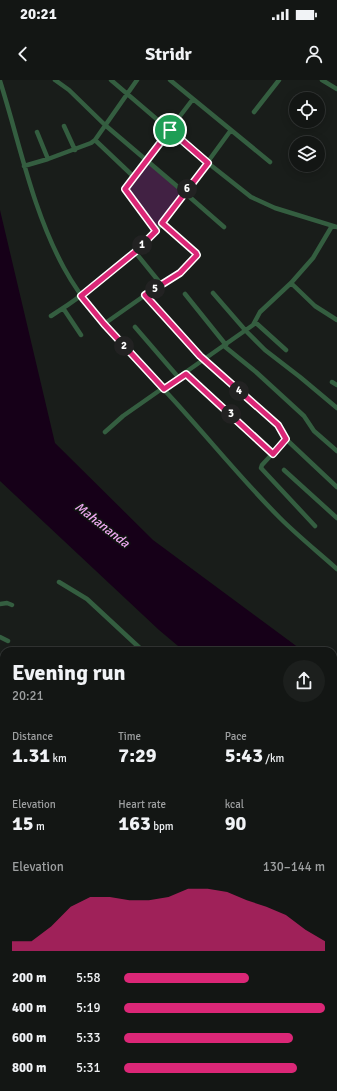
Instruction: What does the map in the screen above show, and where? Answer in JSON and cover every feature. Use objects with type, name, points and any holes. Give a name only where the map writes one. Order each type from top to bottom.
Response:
[{"type":"street","points":[[55,80],[69,90],[105,125],[224,227]]},
{"type":"street","points":[[105,432],[123,416],[205,361],[253,325],[260,312],[291,283],[313,258],[335,227],[259,202],[240,190],[111,80]]},
{"type":"street","points":[[24,166],[76,150],[95,140],[137,80]]},
{"type":"street","points":[[170,80],[270,162]]},
{"type":"street","points":[[254,112],[279,80]]},
{"type":"street","points":[[322,80],[337,89]]},
{"type":"street","points":[[0,81],[24,166],[43,222],[63,267],[81,296],[104,324],[280,517],[314,550],[337,569]]},
{"type":"street","points":[[156,231],[125,188],[193,99]]},
{"type":"street","points":[[64,126],[76,150]]},
{"type":"street","points":[[51,316],[81,296],[135,252],[156,231],[208,163],[231,130]]},
{"type":"street","points":[[37,132],[48,159]]},
{"type":"street","points":[[95,140],[134,177]]},
{"type":"street","points":[[104,324],[161,284],[180,273],[197,255],[162,223]]},
{"type":"street","points":[[135,252],[161,284]]},
{"type":"street","points":[[291,283],[315,306],[337,320]]},
{"type":"street","points":[[214,293],[246,331],[265,350],[337,408]]},
{"type":"street","points":[[185,294],[225,345],[304,416],[314,431],[337,451]]},
{"type":"street","points":[[145,295],[205,361],[276,423],[286,439],[337,488]]},
{"type":"street","points":[[63,308],[81,335]]},
{"type":"street","points":[[255,322],[286,350]]},
{"type":"street","points":[[135,327],[179,378]]},
{"type":"street","points":[[186,374],[273,454]]},
{"type":"street","points":[[332,382],[337,385]]},
{"type":"street","points":[[286,439],[262,465],[261,468],[315,526]]},
{"type":"street","points":[[284,470],[337,518]]},
{"type":"street","points":[[59,582],[88,599],[139,647]]},
{"type":"street","points":[[0,604],[7,603],[12,605]]},
{"type":"street","points":[[0,636],[8,641]]},
{"type":"shaded area","points":[[147,161],[183,193],[156,230],[127,189]]},
{"type":"water","name":"Mahananda","points":[[0,210],[55,443],[153,540],[298,647],[179,647],[159,630],[0,481]]},
{"type":"route","points":[[170,130],[208,163],[162,223],[197,255],[180,273],[145,295],[200,356],[278,425],[286,439],[273,454],[186,374],[164,389],[104,324],[81,296],[135,252],[156,231],[126,192],[125,188],[170,130]]}]
